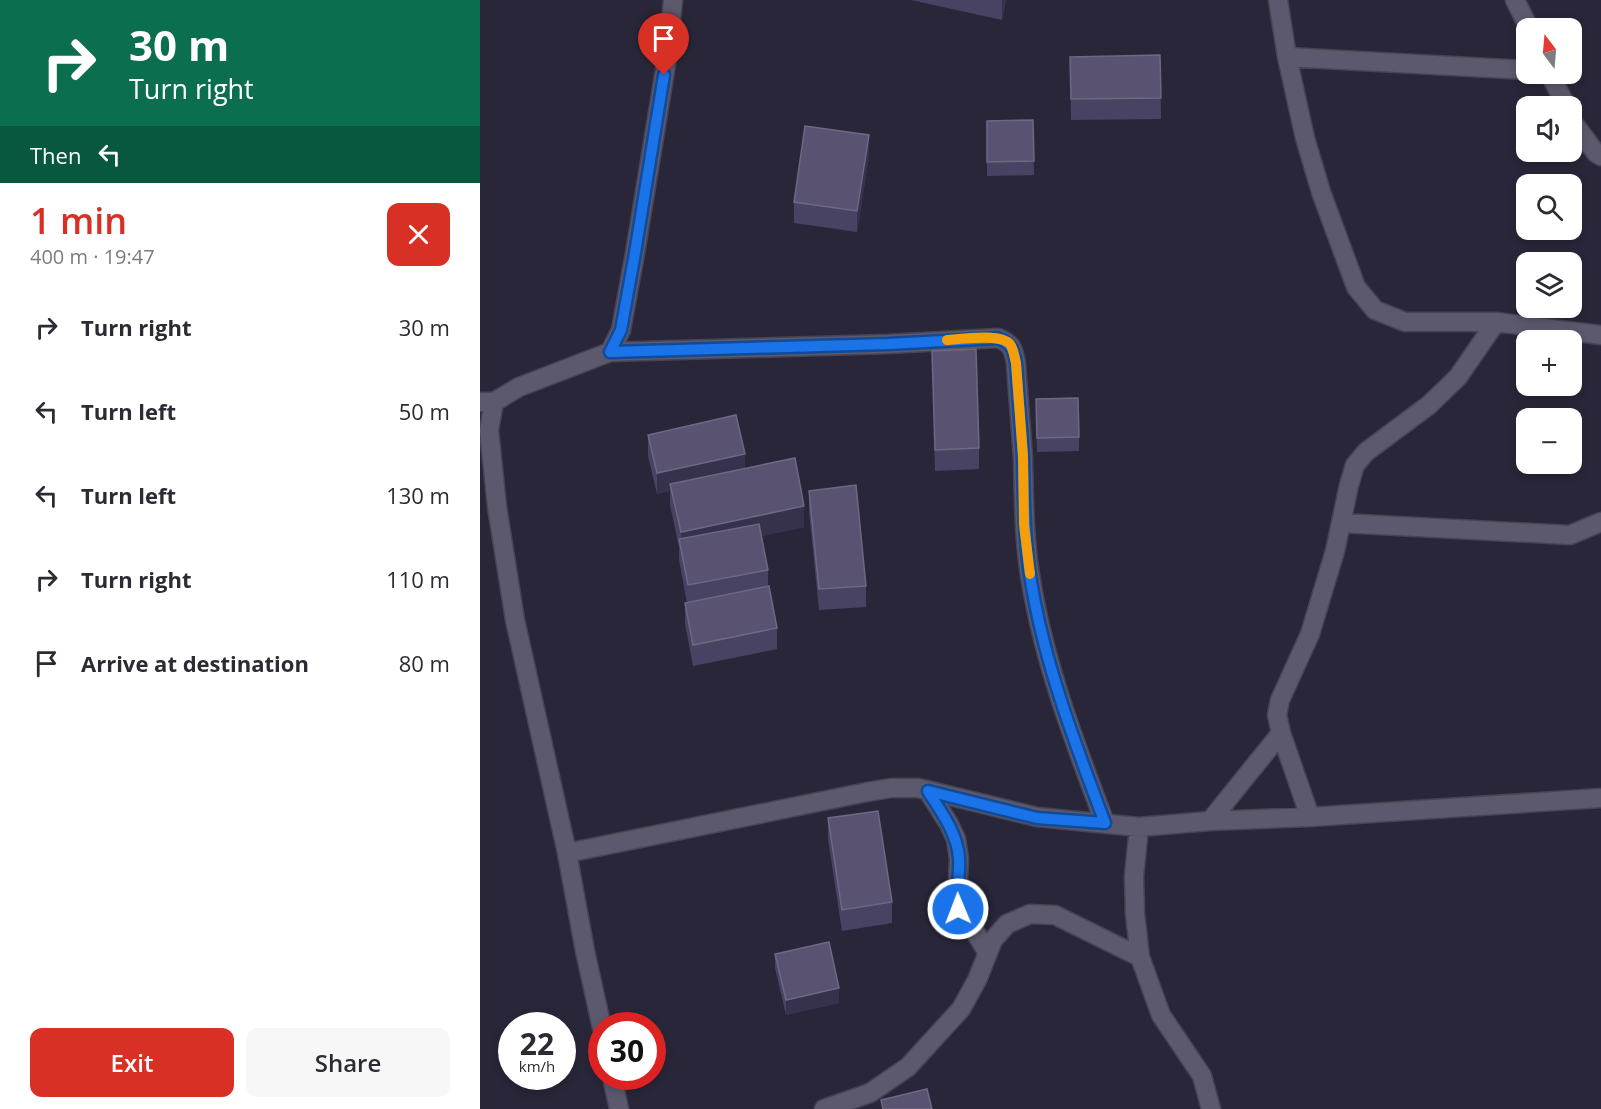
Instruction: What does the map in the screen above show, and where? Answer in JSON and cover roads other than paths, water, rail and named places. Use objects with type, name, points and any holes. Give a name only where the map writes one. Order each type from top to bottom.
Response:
[{"type":"street","points":[[610,352],[621,330],[633,264],[668,52],[673,0]]},
{"type":"street","points":[[1278,0],[1287,57],[1305,138],[1321,192],[1356,287],[1375,310],[1405,322],[1496,322],[1601,334]]},
{"type":"street","points":[[1515,0],[1524,18]]},
{"type":"street","points":[[1287,57],[1516,69]]},
{"type":"street","points":[[1582,135],[1601,156]]},
{"type":"street","points":[[1310,817],[1277,715],[1280,700],[1310,634],[1335,551],[1355,465],[1366,452],[1429,405],[1458,377],[1496,322]]},
{"type":"street","points":[[598,1012],[567,854],[515,620],[498,518],[487,402],[519,387],[610,352],[888,344],[998,338],[1008,342],[1013,350],[1016,363],[1023,456],[1024,525],[1032,587],[1050,666],[1105,823]]},
{"type":"street","points":[[1341,523],[1570,535],[1601,522]]},
{"type":"street","points":[[1210,821],[1281,733]]},
{"type":"street","points":[[567,854],[891,788],[918,788],[1037,818],[1139,826],[1601,798]]},
{"type":"street","points":[[928,791],[956,839],[959,859],[958,909],[967,919],[988,953]]},
{"type":"street","points":[[1139,826],[1134,876],[1135,914],[1140,957],[1161,1015],[1202,1076],[1211,1109]]},
{"type":"street","points":[[824,1109],[870,1093],[908,1067],[961,1009],[977,980],[993,940],[1007,924],[1030,914],[1055,915],[1140,957]]},
{"type":"street","points":[[615,1090],[619,1109]]}]
